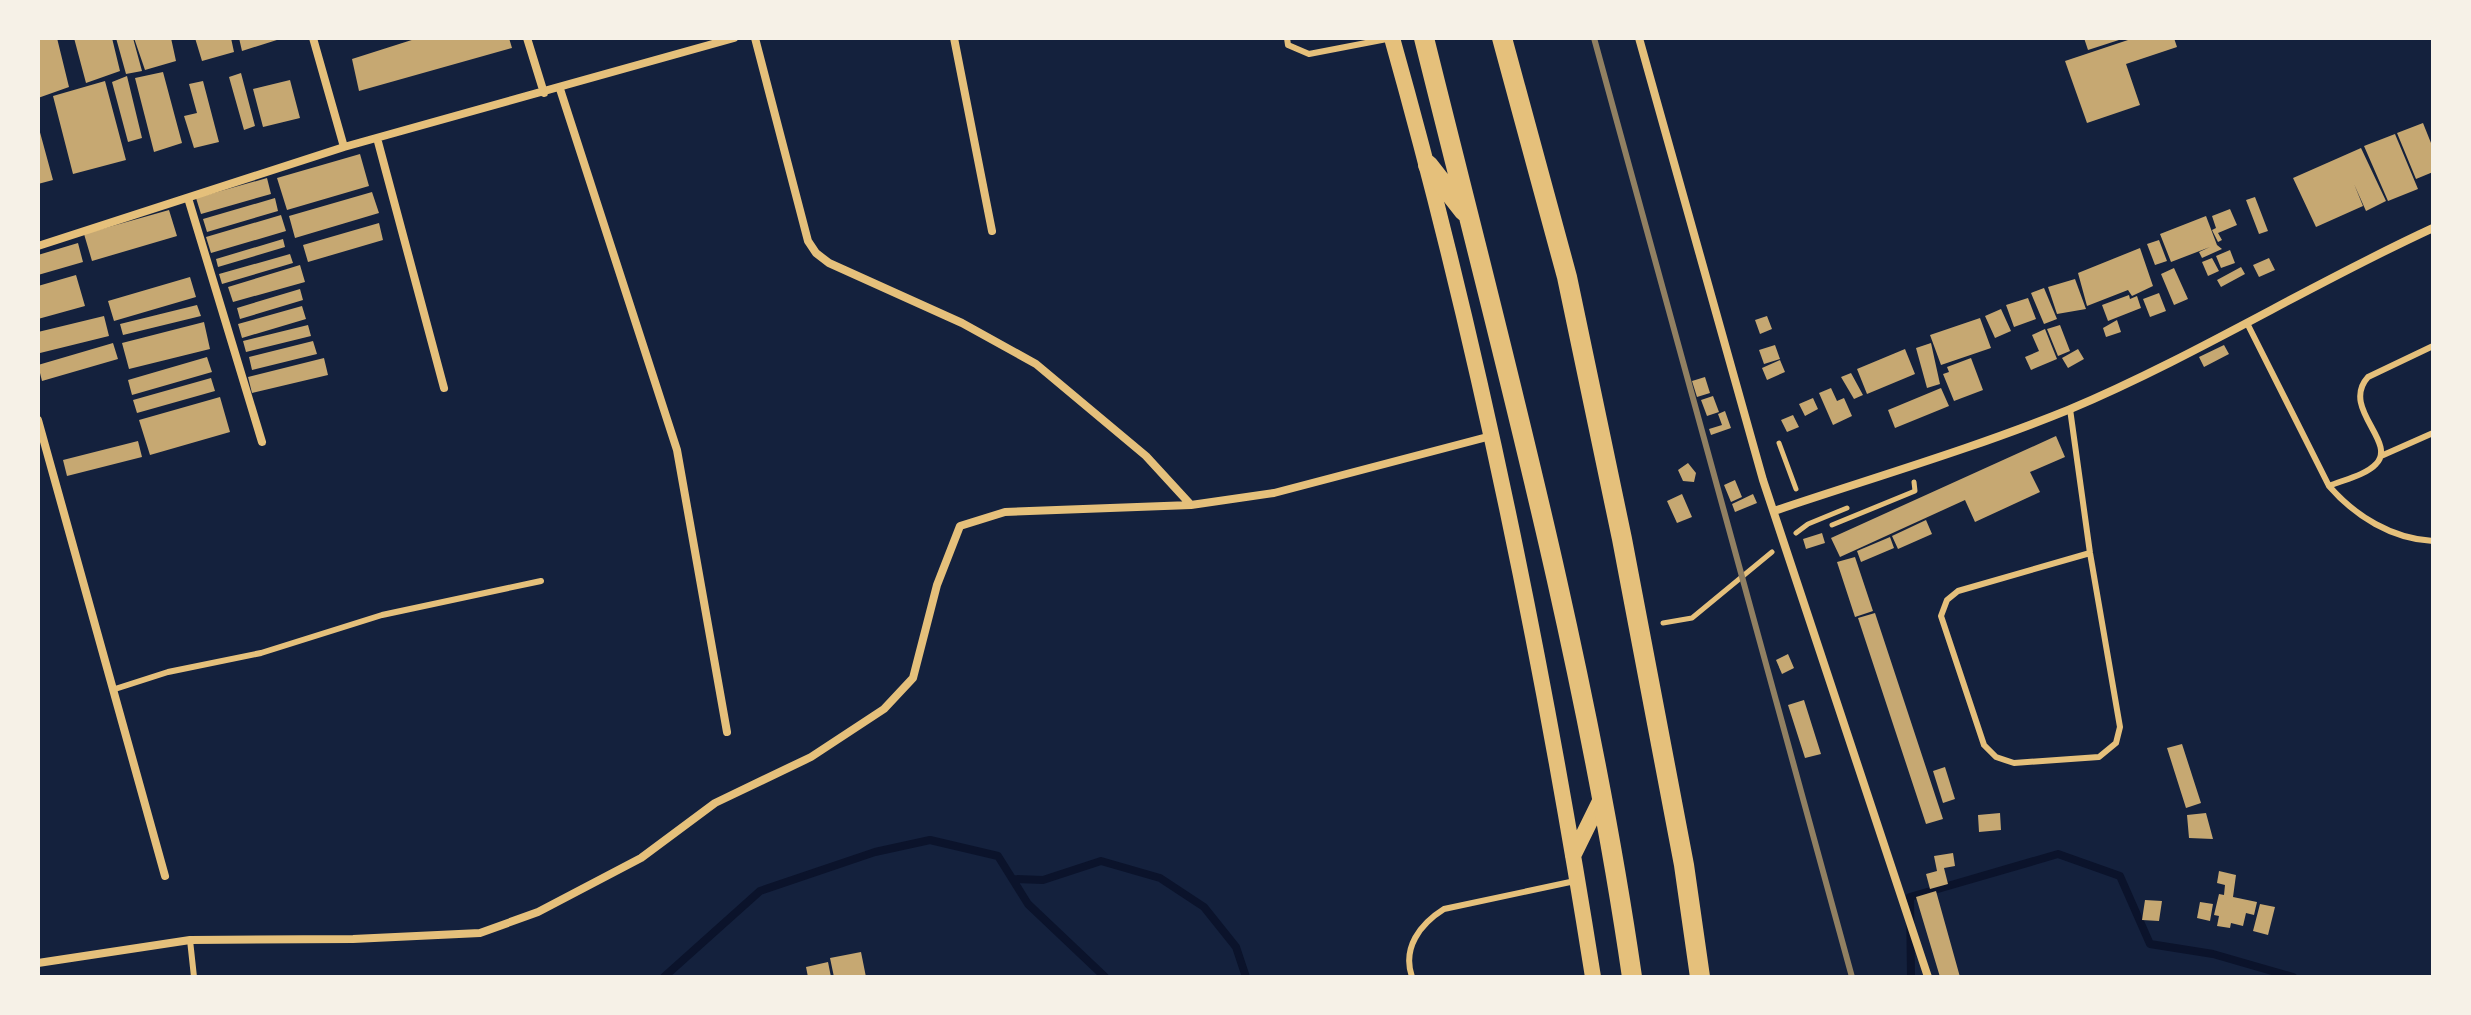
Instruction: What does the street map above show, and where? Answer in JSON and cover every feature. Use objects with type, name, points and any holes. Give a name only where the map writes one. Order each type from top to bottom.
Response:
[{"type":"main road","points":[[1392,38],[1428,165],[1491,436],[1578,881],[1593,977]]},
{"type":"main road","points":[[1424,38],[1552,559],[1601,799],[1632,977]]},
{"type":"main road","points":[[1502,38],[1570,293],[1628,570],[1684,865],[1700,977]]},
{"type":"main road","points":[[1428,165],[1469,218]]},
{"type":"main road","points":[[1573,856],[1601,799]]},
{"type":"street","points":[[313,38],[344,147]]},
{"type":"street","points":[[527,38],[544,93]]},
{"type":"street","points":[[38,246],[344,147],[734,38]]},
{"type":"street","points":[[755,38],[808,241],[816,253],[829,263],[962,323],[1036,364],[1146,456],[1191,505]]},
{"type":"street","points":[[954,38],[992,231]]},
{"type":"street","points":[[1639,38],[1774,511],[1888,865],[1928,977]]},
{"type":"street","points":[[560,89],[677,450],[727,732]]},
{"type":"street","points":[[377,138],[444,388]]},
{"type":"street","points":[[188,198],[262,442]]},
{"type":"street","points":[[1774,511],[1995,438],[2070,409],[2248,325],[2346,268],[2433,228]]},
{"type":"street","points":[[38,420],[165,876]]},
{"type":"street","points":[[38,963],[190,940],[353,939],[480,933],[538,912],[641,858],[715,803],[811,757],[884,709],[913,678],[937,585],[960,526],[1005,512],[1191,505],[1274,493],[1491,436]]},
{"type":"lane","points":[[1287,38],[1288,45],[1309,54],[1392,38]]},
{"type":"lane","points":[[2248,325],[2329,486],[2344,504],[2379,526],[2405,536],[2433,541]]},
{"type":"lane","points":[[2381,456],[2380,445],[2358,398],[2360,385],[2368,377],[2433,346]]},
{"type":"lane","points":[[2070,409],[2090,553],[2120,727],[2116,743],[2099,757],[2014,763],[1996,757],[1984,745],[1941,616],[1947,600],[1958,591],[2090,553]]},
{"type":"lane","points":[[2329,486],[2375,466],[2381,456],[2433,433]]},
{"type":"lane","points":[[115,689],[168,672],[261,653],[382,615],[541,581]]},
{"type":"lane","points":[[1412,977],[1409,954],[1416,936],[1428,919],[1444,909],[1578,881]]},
{"type":"lane","points":[[190,940],[194,977]]},
{"type":"path","points":[[1779,443],[1792,479]]},
{"type":"path","points":[[1832,525],[1915,491],[1914,480],[1900,486]]},
{"type":"path","points":[[1806,524],[1861,502]]},
{"type":"path","points":[[1663,623],[1692,618],[1764,558]]},
{"type":"building","points":[[38,38],[57,38],[69,87],[38,98]]},
{"type":"building","points":[[74,38],[112,38],[120,71],[86,83]]},
{"type":"building","points":[[116,38],[133,38],[142,71],[126,74]]},
{"type":"building","points":[[134,38],[171,38],[176,61],[145,70]]},
{"type":"building","points":[[195,38],[231,38],[234,52],[202,61]]},
{"type":"building","points":[[239,38],[280,38],[280,39],[242,51]]},
{"type":"building","points":[[418,38],[509,38],[512,48],[359,91],[352,59]]},
{"type":"building","points":[[2084,38],[2122,38],[2122,39],[2088,50]]},
{"type":"building","points":[[2134,38],[2174,38],[2177,47],[2126,64],[2140,105],[2087,123],[2065,61]]},
{"type":"building","points":[[163,72],[182,143],[154,152],[135,78]]},
{"type":"building","points":[[241,73],[255,126],[244,130],[229,77]]},
{"type":"building","points":[[127,76],[142,138],[128,142],[112,82]]},
{"type":"building","points":[[290,80],[300,118],[263,127],[253,89]]},
{"type":"building","points":[[105,81],[126,160],[73,174],[53,96]]},
{"type":"building","points":[[203,81],[219,142],[194,148],[184,116],[197,113],[189,84]]},
{"type":"building","points":[[2423,123],[2433,148],[2433,172],[2416,179],[2397,133]]},
{"type":"building","points":[[38,125],[53,180],[38,184]]},
{"type":"building","points":[[2395,134],[2418,189],[2388,201],[2364,146]]},
{"type":"building","points":[[2361,148],[2386,201],[2366,211],[2354,184],[2363,206],[2316,227],[2293,178]]},
{"type":"building","points":[[360,154],[369,186],[287,210],[277,178]]},
{"type":"building","points":[[267,178],[271,194],[201,214],[196,198]]},
{"type":"building","points":[[372,192],[379,213],[295,238],[289,216]]},
{"type":"building","points":[[2255,197],[2268,231],[2259,234],[2246,200]]},
{"type":"building","points":[[275,198],[278,211],[207,232],[203,219]]},
{"type":"building","points":[[2230,209],[2237,225],[2218,233],[2222,240],[2218,242],[2212,230],[2216,228],[2212,216]]},
{"type":"building","points":[[169,210],[177,236],[92,261],[84,234]]},
{"type":"building","points":[[281,215],[286,231],[211,253],[206,237]]},
{"type":"building","points":[[2206,216],[2217,245],[2222,249],[2202,258],[2199,252],[2210,247],[2171,262],[2160,234]]},
{"type":"building","points":[[379,223],[383,240],[308,262],[303,245]]},
{"type":"building","points":[[283,239],[285,247],[218,267],[216,259]]},
{"type":"building","points":[[2159,240],[2167,261],[2155,265],[2147,244]]},
{"type":"building","points":[[78,243],[83,262],[38,275],[38,255]]},
{"type":"building","points":[[2140,248],[2153,286],[2132,296],[2128,290],[2087,306],[2078,273]]},
{"type":"building","points":[[2230,250],[2235,263],[2221,268],[2216,256]]},
{"type":"building","points":[[290,254],[293,263],[222,284],[219,274]]},
{"type":"building","points":[[2212,258],[2219,271],[2208,276],[2202,262]]},
{"type":"building","points":[[2269,258],[2275,270],[2259,277],[2253,265]]},
{"type":"building","points":[[300,265],[305,282],[233,302],[228,287]]},
{"type":"building","points":[[2241,267],[2245,274],[2221,287],[2217,280]]},
{"type":"building","points":[[2174,268],[2188,299],[2174,305],[2161,274]]},
{"type":"building","points":[[76,275],[85,306],[38,319],[38,286]]},
{"type":"building","points":[[190,277],[196,297],[114,321],[108,301]]},
{"type":"building","points":[[2075,279],[2086,309],[2057,314],[2048,287]]},
{"type":"building","points":[[2044,288],[2057,319],[2044,324],[2031,293]]},
{"type":"building","points":[[300,289],[303,300],[240,319],[237,308]]},
{"type":"building","points":[[2159,293],[2166,311],[2150,317],[2143,299]]},
{"type":"building","points":[[2129,295],[2130,299],[2137,296],[2141,308],[2108,321],[2102,305]]},
{"type":"building","points":[[2028,298],[2036,319],[2014,327],[2006,305]]},
{"type":"building","points":[[197,305],[201,316],[123,335],[120,324]]},
{"type":"building","points":[[302,306],[306,319],[242,338],[238,324]]},
{"type":"building","points":[[2001,309],[2011,331],[1995,338],[1985,316]]},
{"type":"building","points":[[104,316],[109,336],[40,353],[38,332]]},
{"type":"building","points":[[1767,316],[1772,329],[1760,334],[1755,320]]},
{"type":"building","points":[[1980,318],[1991,348],[1941,365],[1930,335]]},
{"type":"building","points":[[2117,320],[2121,332],[2106,337],[2103,328]]},
{"type":"building","points":[[204,322],[210,349],[129,369],[122,343]]},
{"type":"building","points":[[308,325],[311,336],[246,352],[243,341]]},
{"type":"building","points":[[2060,325],[2070,351],[2058,356],[2047,329]]},
{"type":"building","points":[[2045,329],[2057,359],[2031,370],[2025,357],[2039,351],[2032,335]]},
{"type":"building","points":[[313,341],[317,354],[252,370],[249,357]]},
{"type":"building","points":[[113,343],[118,359],[42,381],[38,365]]},
{"type":"building","points":[[1931,343],[1940,384],[1927,388],[1916,348]]},
{"type":"building","points":[[1775,345],[1780,359],[1764,364],[1759,350]]},
{"type":"building","points":[[2224,345],[2229,354],[2204,367],[2199,357]]},
{"type":"building","points":[[1905,349],[1915,374],[1867,394],[1857,369]]},
{"type":"building","points":[[2078,349],[2084,359],[2068,368],[2062,358]]},
{"type":"building","points":[[207,357],[212,372],[132,395],[128,380]]},
{"type":"building","points":[[324,358],[328,375],[252,393],[248,377]]},
{"type":"building","points":[[1971,358],[1983,390],[1954,401],[1943,374],[1949,372],[1947,367]]},
{"type":"building","points":[[1780,360],[1785,372],[1767,380],[1762,368]]},
{"type":"building","points":[[1851,373],[1863,395],[1854,399],[1841,377]]},
{"type":"building","points":[[1705,377],[1710,393],[1697,397],[1692,381]]},
{"type":"building","points":[[211,378],[215,391],[137,413],[133,400]]},
{"type":"building","points":[[1831,388],[1837,401],[1844,398],[1852,416],[1833,425],[1819,393]]},
{"type":"building","points":[[1941,388],[1949,406],[1895,428],[1888,410]]},
{"type":"building","points":[[1713,396],[1719,412],[1707,416],[1701,400]]},
{"type":"building","points":[[220,397],[230,432],[150,455],[139,420]]},
{"type":"building","points":[[1813,398],[1818,409],[1805,416],[1799,404]]},
{"type":"building","points":[[1725,411],[1731,428],[1711,435],[1709,429],[1722,425],[1718,414]]},
{"type":"building","points":[[1793,415],[1799,427],[1787,432],[1781,420]]},
{"type":"building","points":[[2056,436],[2065,457],[2030,472],[2040,492],[1975,522],[1965,500],[1840,557],[1831,538]]},
{"type":"building","points":[[138,441],[142,457],[67,476],[63,460]]},
{"type":"building","points":[[1688,463],[1696,473],[1694,482],[1683,481],[1678,470]]},
{"type":"building","points":[[1735,480],[1742,497],[1731,502],[1724,485]]},
{"type":"building","points":[[1682,494],[1692,517],[1677,523],[1667,501]]},
{"type":"building","points":[[1753,494],[1757,503],[1735,512],[1732,504]]},
{"type":"building","points":[[1926,520],[1932,534],[1898,549],[1892,536]]},
{"type":"building","points":[[1822,533],[1825,543],[1806,549],[1803,539]]},
{"type":"building","points":[[1890,537],[1894,548],[1861,562],[1857,551]]},
{"type":"building","points":[[1855,557],[1873,611],[1855,617],[1837,562]]},
{"type":"building","points":[[1875,613],[1943,819],[1926,824],[1858,618]]},
{"type":"building","points":[[1788,654],[1794,668],[1782,674],[1776,660]]},
{"type":"building","points":[[1804,700],[1821,754],[1805,758],[1788,705]]},
{"type":"building","points":[[2182,744],[2201,803],[2186,808],[2167,748]]},
{"type":"building","points":[[1945,767],[1955,799],[1943,803],[1933,771]]},
{"type":"building","points":[[2000,813],[2001,830],[1979,832],[1978,815]]},
{"type":"building","points":[[2206,813],[2213,839],[2189,838],[2187,815]]},
{"type":"building","points":[[1953,853],[1955,866],[1944,868],[1948,884],[1930,889],[1926,874],[1937,871],[1934,856]]},
{"type":"building","points":[[2219,871],[2236,875],[2233,897],[2257,902],[2254,915],[2246,913],[2243,926],[2231,923],[2230,928],[2217,926],[2219,916],[2214,915],[2219,894],[2224,895],[2225,885],[2217,883]]},
{"type":"building","points":[[1936,891],[1960,977],[1940,977],[1916,897]]},
{"type":"building","points":[[2145,900],[2162,901],[2159,921],[2142,920]]},
{"type":"building","points":[[2200,902],[2213,904],[2210,921],[2197,918]]},
{"type":"building","points":[[2260,904],[2275,907],[2268,935],[2253,931]]},
{"type":"building","points":[[861,952],[866,977],[834,977],[830,958]]},
{"type":"building","points":[[828,962],[831,977],[808,977],[806,967]]},
{"type":"waterway","points":[[664,977],[760,891],[875,852],[930,840],[998,856],[1028,904],[1105,977]]},
{"type":"waterway","points":[[1911,977],[1910,897],[2058,854],[2120,876],[2150,944],[2213,954],[2293,977]]},
{"type":"waterway","points":[[1013,879],[1043,880],[1101,861],[1160,878],[1204,907],[1236,947],[1246,977]]},
{"type":"railway","points":[[1594,38],[1852,977]]}]
